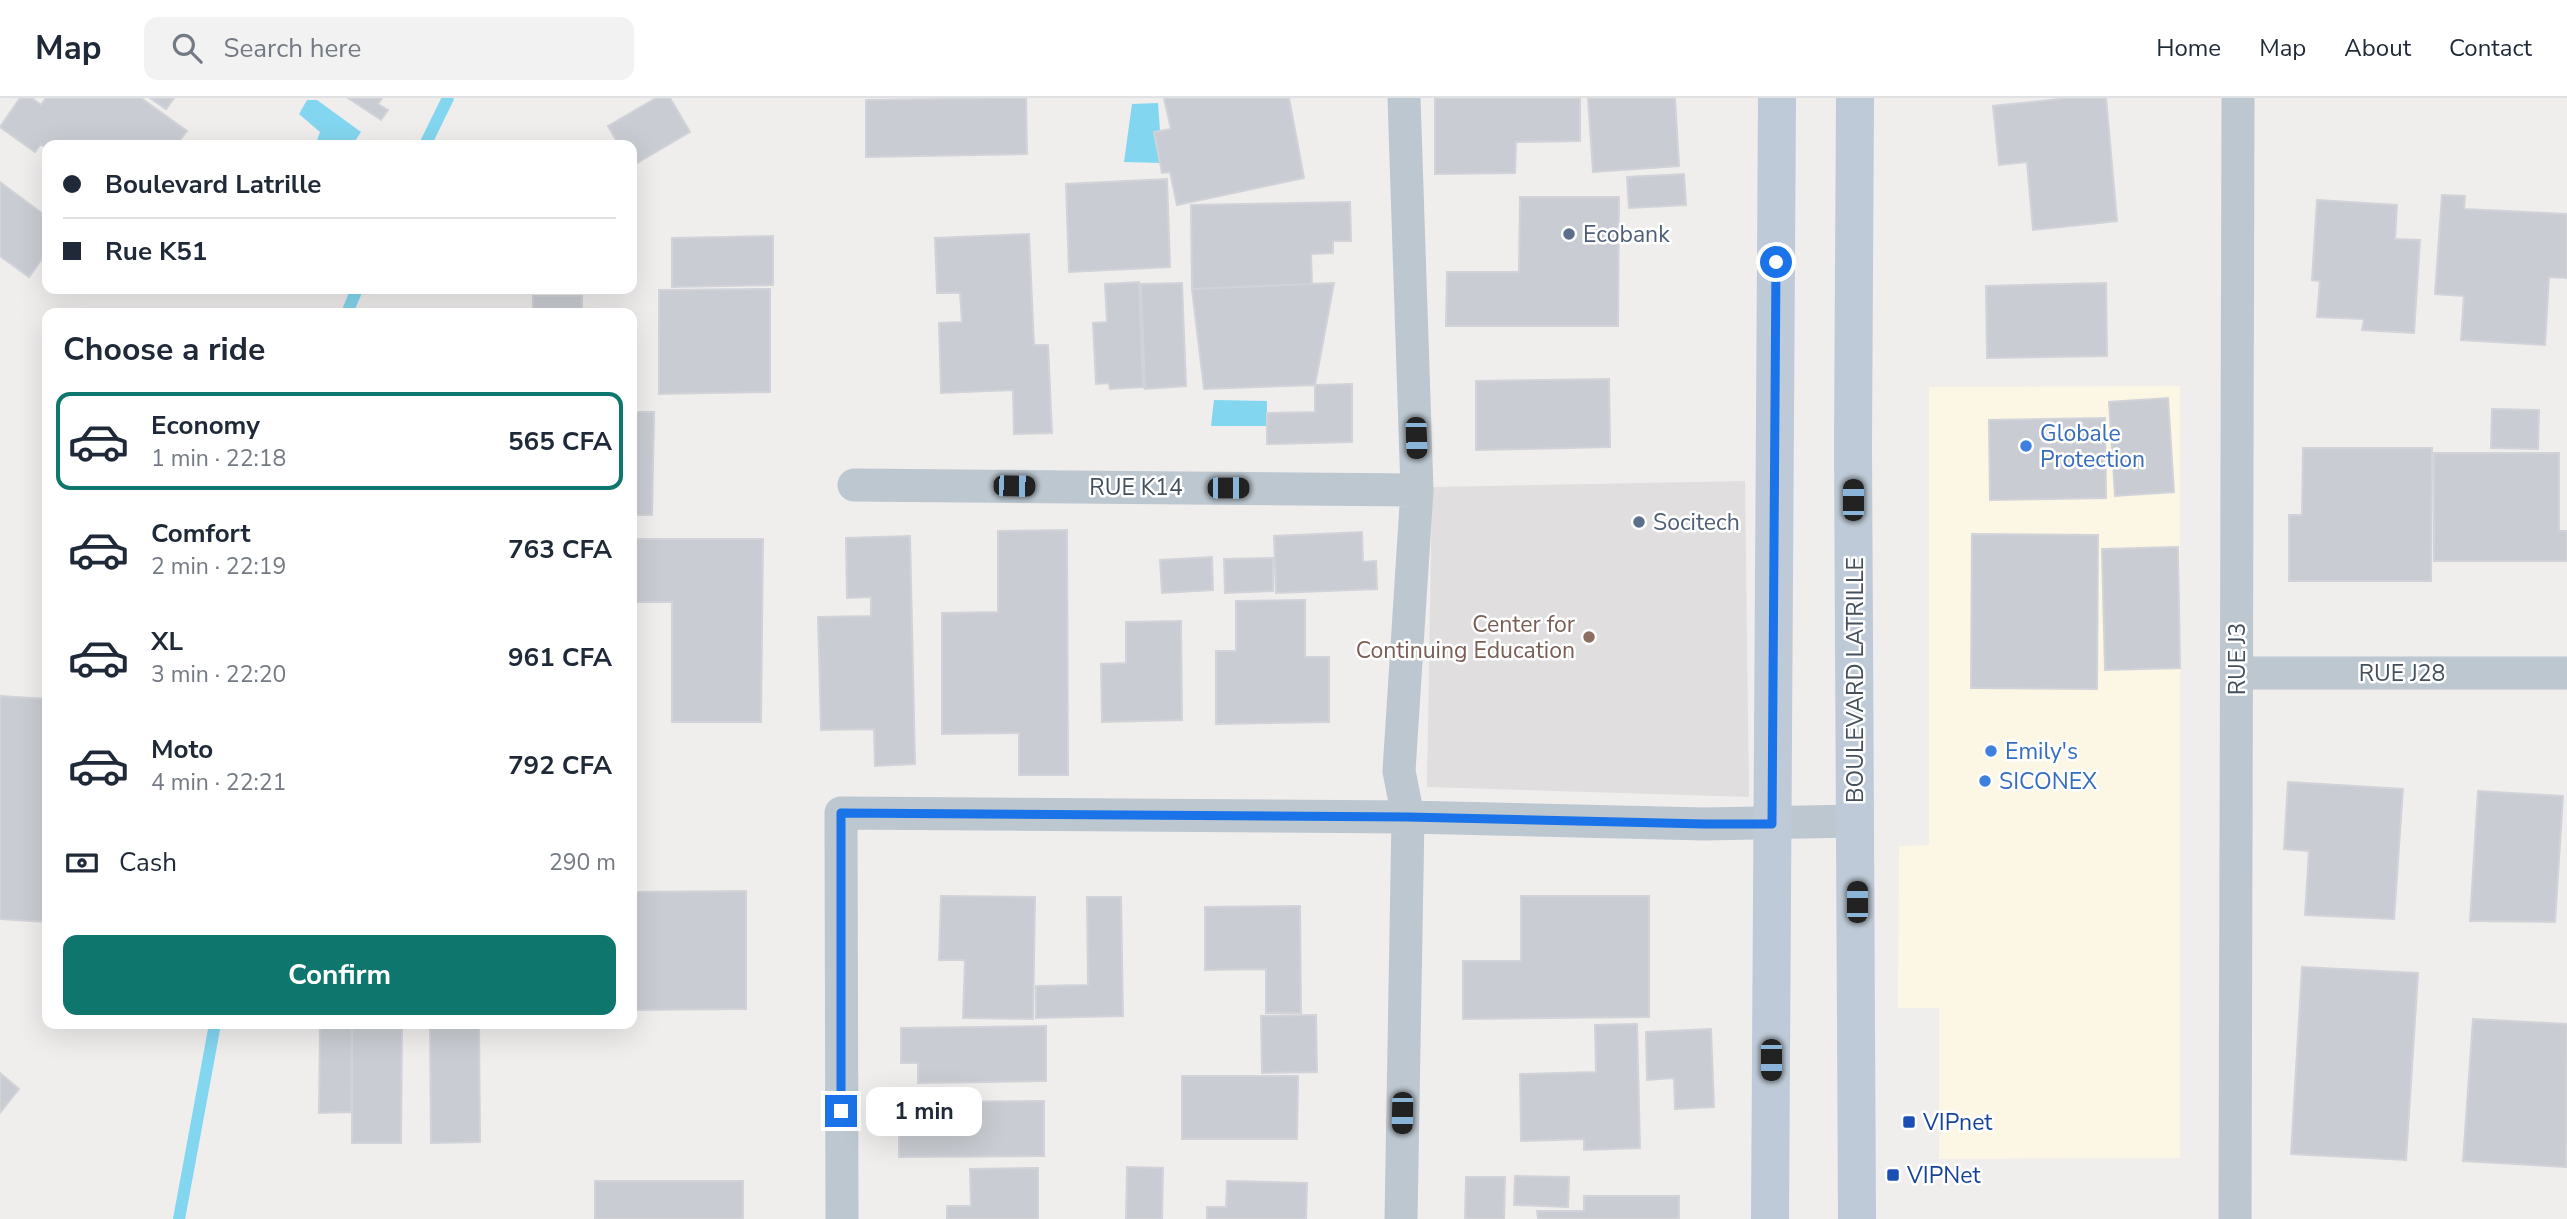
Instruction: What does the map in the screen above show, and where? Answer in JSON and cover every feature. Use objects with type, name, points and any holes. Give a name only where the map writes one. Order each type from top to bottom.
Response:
[{"type":"main road","points":[[1770,1219],[1777,98]]},
{"type":"main road","name":"BOULEVARD LATRILLE","points":[[1855,98],[1853,446],[1857,1219]]},
{"type":"street","points":[[1401,1219],[1408,817],[1399,771],[1417,490],[1404,98]]},
{"type":"street","name":"RUE J3","points":[[2235,1219],[2238,98]]},
{"type":"street","name":"RUE K14","points":[[854,485],[1417,490]]},
{"type":"street","name":"RUE J28","points":[[2237,673],[2567,673]]},
{"type":"street","points":[[842,1219],[841,813],[1408,817],[1705,824],[1856,821]]},
{"type":"shaded area","points":[[2180,386],[2180,1158],[1939,1159],[1939,1008],[1898,1008],[1899,846],[1929,845],[1929,387]]},
{"type":"shaded area","name":"Center for Continuing Education","points":[[1745,481],[1749,797],[1427,787],[1432,487]]},
{"type":"water","points":[[307,100],[317,100],[361,132],[356,140],[317,140],[320,132],[299,114]]},
{"type":"water","points":[[1158,103],[1160,131],[1155,132],[1161,163],[1124,162],[1132,104]]},
{"type":"water","points":[[1214,400],[1267,401],[1267,426],[1211,426]]},
{"type":"building","points":[[20,98],[32,98],[41,105],[46,98],[141,98],[187,131],[180,140],[42,140],[42,145],[35,152],[0,127]]},
{"type":"building","points":[[150,98],[174,98],[166,109]]},
{"type":"building","points":[[348,98],[382,98],[378,104],[388,110],[381,120]]},
{"type":"building","points":[[656,98],[670,98],[690,132],[637,163],[637,140],[616,140],[608,126]]},
{"type":"building","points":[[1026,98],[1027,154],[866,157],[866,100]]},
{"type":"building","points":[[1164,98],[1289,98],[1304,178],[1177,205],[1170,172],[1162,173],[1154,132],[1171,129]]},
{"type":"building","points":[[1435,98],[1580,98],[1580,141],[1516,142],[1515,173],[1435,174]]},
{"type":"building","points":[[1588,98],[1675,98],[1679,166],[1593,172]]},
{"type":"building","points":[[2069,98],[2106,98],[2117,221],[2033,230],[2027,162],[1999,165],[1993,106]]},
{"type":"building","points":[[1684,174],[1686,205],[1629,208],[1627,177]]},
{"type":"building","points":[[1167,179],[1170,267],[1069,272],[1066,184]]},
{"type":"building","points":[[0,182],[42,213],[42,259],[29,277],[0,256]]},
{"type":"building","points":[[2442,195],[2465,196],[2464,209],[2567,214],[2567,278],[2549,277],[2545,345],[2461,340],[2464,296],[2435,294]]},
{"type":"building","name":"Ecobank","points":[[1520,197],[1619,197],[1618,326],[1446,326],[1447,272],[1519,272]]},
{"type":"building","points":[[2317,200],[2397,205],[2395,239],[2420,240],[2414,333],[2362,330],[2364,319],[2317,317],[2320,281],[2312,280]]},
{"type":"building","points":[[1350,202],[1351,241],[1333,241],[1333,253],[1311,254],[1312,284],[1192,289],[1191,205]]},
{"type":"building","points":[[1029,234],[1034,345],[1048,345],[1052,433],[1014,434],[1013,390],[941,393],[939,323],[962,322],[960,293],[937,293],[935,238]]},
{"type":"building","points":[[773,236],[773,285],[672,287],[672,238]]},
{"type":"building","points":[[1139,282],[1143,387],[1110,389],[1109,383],[1096,384],[1093,323],[1107,322],[1105,284]]},
{"type":"building","points":[[1182,283],[1186,386],[1145,389],[1141,284]]},
{"type":"building","points":[[1334,283],[1315,385],[1204,389],[1192,289]]},
{"type":"building","points":[[2106,283],[2107,356],[1987,358],[1986,286]]},
{"type":"building","points":[[770,289],[770,392],[659,394],[659,290]]},
{"type":"building","points":[[533,296],[582,296],[582,308],[533,308]]},
{"type":"building","points":[[1609,379],[1610,447],[1476,450],[1476,381]]},
{"type":"building","points":[[1352,384],[1352,442],[1267,444],[1267,413],[1315,412],[1315,385]]},
{"type":"building","points":[[2168,398],[2174,492],[2115,496],[2109,402]]},
{"type":"building","points":[[2492,409],[2539,410],[2538,449],[2491,448]]},
{"type":"building","points":[[637,412],[654,412],[652,515],[637,515]]},
{"type":"building","points":[[2105,418],[2106,498],[1990,500],[1989,420]]},
{"type":"building","points":[[2303,448],[2432,448],[2431,581],[2289,581],[2289,515],[2302,515]]},
{"type":"building","points":[[2434,453],[2559,453],[2559,531],[2567,531],[2567,561],[2434,561]]},
{"type":"building","points":[[1067,530],[1068,775],[1019,775],[1019,733],[942,734],[942,613],[998,612],[998,531]]},
{"type":"building","points":[[1362,532],[1363,562],[1376,561],[1377,589],[1276,593],[1274,536]]},
{"type":"building","points":[[1972,534],[2098,535],[2097,689],[1971,688]]},
{"type":"building","points":[[910,536],[915,764],[875,766],[874,729],[821,730],[818,617],[871,616],[871,597],[847,598],[846,538]]},
{"type":"building","points":[[637,539],[763,539],[761,722],[672,722],[672,602],[637,602]]},
{"type":"building","points":[[2178,547],[2180,668],[2105,670],[2102,549]]},
{"type":"building","points":[[1212,557],[1213,590],[1162,593],[1160,560]]},
{"type":"building","points":[[1273,558],[1273,591],[1225,593],[1224,559]]},
{"type":"building","points":[[1305,600],[1305,657],[1329,657],[1329,722],[1216,724],[1216,651],[1236,651],[1236,601]]},
{"type":"building","points":[[1181,621],[1182,720],[1102,722],[1101,664],[1126,663],[1126,622]]},
{"type":"building","points":[[0,696],[42,699],[42,922],[0,919]]},
{"type":"building","points":[[2288,782],[2403,789],[2394,919],[2305,915],[2309,851],[2284,849]]},
{"type":"building","points":[[2478,791],[2563,796],[2555,922],[2470,921]]},
{"type":"building","points":[[746,891],[746,1009],[637,1010],[637,892]]},
{"type":"building","points":[[941,896],[1035,897],[1033,1019],[963,1018],[965,960],[939,960]]},
{"type":"building","points":[[1521,896],[1649,896],[1649,1017],[1463,1019],[1463,961],[1521,961]]},
{"type":"building","points":[[1087,897],[1121,897],[1123,1016],[1036,1018],[1036,986],[1088,985]]},
{"type":"building","points":[[1300,906],[1301,1013],[1266,1013],[1266,969],[1205,970],[1205,907]]},
{"type":"building","points":[[2302,967],[2418,973],[2406,1160],[2291,1154]]},
{"type":"building","points":[[1316,1015],[1317,1072],[1262,1073],[1261,1016]]},
{"type":"building","points":[[2473,1019],[2567,1024],[2566,1167],[2463,1161]]},
{"type":"building","points":[[1637,1024],[1640,1148],[1584,1150],[1584,1139],[1521,1141],[1520,1074],[1596,1072],[1595,1025]]},
{"type":"building","points":[[1046,1026],[1046,1081],[918,1083],[918,1063],[901,1063],[901,1028]]},
{"type":"building","points":[[320,1029],[352,1029],[351,1112],[319,1113]]},
{"type":"building","points":[[352,1029],[402,1029],[401,1143],[352,1143]]},
{"type":"building","points":[[430,1029],[479,1029],[480,1142],[431,1143]]},
{"type":"building","points":[[1711,1029],[1714,1107],[1675,1109],[1674,1078],[1647,1080],[1646,1032]]},
{"type":"building","points":[[0,1073],[19,1089],[0,1113]]},
{"type":"building","points":[[1182,1076],[1298,1076],[1297,1139],[1182,1139]]},
{"type":"building","points":[[1044,1101],[1044,1156],[899,1157],[899,1122],[917,1123],[917,1102]]},
{"type":"building","points":[[1127,1167],[1163,1168],[1162,1219],[1126,1219]]},
{"type":"building","points":[[1038,1168],[1038,1219],[947,1219],[947,1206],[971,1206],[970,1169]]},
{"type":"building","points":[[1515,1176],[1569,1177],[1568,1207],[1514,1205]]},
{"type":"building","points":[[1466,1177],[1505,1177],[1504,1219],[1465,1219]]},
{"type":"building","points":[[595,1181],[743,1181],[743,1219],[595,1219]]},
{"type":"building","points":[[1227,1181],[1307,1183],[1306,1219],[1207,1219],[1207,1207],[1226,1207]]},
{"type":"building","points":[[1584,1196],[1679,1196],[1679,1219],[1538,1219],[1537,1211],[1584,1211]]},
{"type":"waterway","points":[[427,140],[448,98]]},
{"type":"waterway","points":[[349,308],[355,294]]},
{"type":"waterway","points":[[179,1219],[214,1029]]},
{"type":"place","name":"Ecobank","points":[[1569,234]]},
{"type":"place","name":"Globale Protection","points":[[2026,446]]},
{"type":"place","name":"Socitech","points":[[1639,522]]},
{"type":"place","name":"Center for Continuing Education","points":[[1589,637]]},
{"type":"place","name":"Emily's","points":[[1991,751]]},
{"type":"place","name":"SICONEX","points":[[1985,781]]},
{"type":"place","name":"VIPnet","points":[[1909,1122]]},
{"type":"place","name":"VIPNet","points":[[1893,1175]]},
{"type":"route","points":[[841,1111],[841,813],[1408,817],[1772,824],[1776,262]]}]
